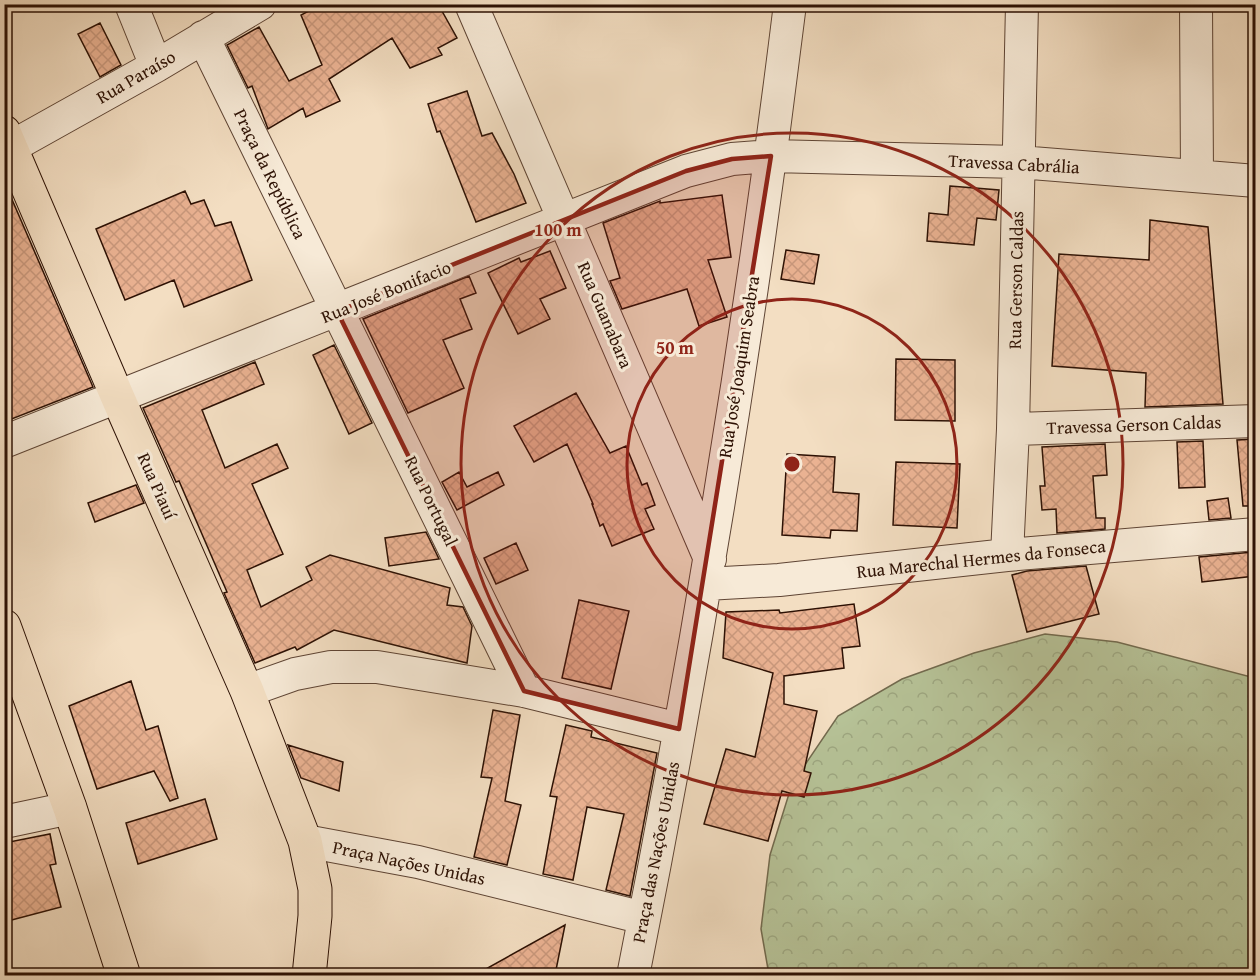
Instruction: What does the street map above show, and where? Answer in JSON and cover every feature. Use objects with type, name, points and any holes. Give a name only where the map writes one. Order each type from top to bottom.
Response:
[{"type":"main road","name":"Rua Piauí","points":[[8,140],[247,691],[305,841]]},
{"type":"main road","points":[[4,626],[70,808],[124,975]]},
{"type":"main road","name":"Praça Nações Unidas","points":[[305,841],[315,889],[315,916],[309,975]]},
{"type":"street","points":[[131,4],[156,66]]},
{"type":"street","name":"Rua Paraíso","points":[[8,140],[156,66],[260,4]]},
{"type":"street","name":"Rua Guanabara","points":[[471,4],[564,220],[708,571]]},
{"type":"street","name":"Rua José Joaquim Seabra","points":[[679,729],[708,571],[771,156],[790,4]]},
{"type":"street","name":"Rua Gerson Caldas","points":[[1007,555],[1013,429],[1022,4]]},
{"type":"street","points":[[1196,4],[1197,176]]},
{"type":"street","name":"Praça da República","points":[[203,37],[338,311]]},
{"type":"street","name":"Rua José Bonifacio","points":[[4,442],[686,171],[732,159],[771,156]]},
{"type":"street","name":"Travessa Cabrália","points":[[771,156],[1019,162],[1256,181]]},
{"type":"street","name":"Rua Portugal","points":[[338,311],[524,691]]},
{"type":"street","name":"Travessa Gerson Caldas","points":[[1013,429],[1256,421]]},
{"type":"street","name":"Rua Marechal Hermes da Fonseca","points":[[708,571],[779,580],[1007,555],[1256,534]]},
{"type":"street","points":[[247,691],[295,674],[332,667],[377,667],[524,691],[679,729]]},
{"type":"street","name":"Praça das Nações Unidas","points":[[633,975],[679,729]]},
{"type":"street","points":[[4,822],[70,808]]},
{"type":"street","name":"Praça Nações Unidas","points":[[305,841],[418,862],[644,918]]},
{"type":"highlighted area","points":[[771,156],[679,729],[524,691],[337,311],[686,171],[732,159]]},
{"type":"green space","points":[[1045,634],[1117,642],[1255,678],[1255,975],[769,975],[761,929],[770,855],[792,784],[838,716],[902,679],[974,653]]},
{"type":"building","points":[[322,4],[438,4],[457,38],[438,48],[442,55],[410,68],[392,38],[329,79],[340,101],[306,117],[303,108],[268,129],[252,86],[248,88],[227,45],[259,27],[289,81],[322,65],[301,15]]},
{"type":"building","points":[[100,23],[121,65],[100,77],[78,34]]},
{"type":"building","points":[[467,91],[482,136],[492,133],[514,174],[526,203],[476,222],[440,131],[437,132],[428,104]]},
{"type":"building","points":[[4,181],[93,387],[4,422]]},
{"type":"building","points":[[950,186],[999,190],[996,220],[977,218],[974,245],[927,241],[929,213],[948,215]]},
{"type":"building","points":[[185,191],[191,204],[204,200],[215,226],[231,222],[252,280],[184,307],[174,280],[125,300],[96,229]]},
{"type":"building","points":[[722,195],[731,257],[708,260],[727,317],[699,326],[687,289],[622,309],[610,281],[620,278],[603,223],[660,201],[660,203]]},
{"type":"building","points":[[1150,220],[1208,227],[1223,404],[1145,407],[1146,373],[1052,366],[1059,254],[1149,260]]},
{"type":"building","points":[[786,250],[819,255],[814,284],[781,279]]},
{"type":"building","points":[[550,251],[566,288],[540,299],[550,319],[518,334],[488,273],[519,258],[521,262]]},
{"type":"building","points":[[469,276],[476,293],[460,299],[472,329],[443,340],[464,388],[408,413],[363,319]]},
{"type":"building","points":[[334,345],[372,423],[349,434],[313,355]]},
{"type":"building","points":[[896,359],[955,360],[955,421],[895,420]]},
{"type":"building","points":[[255,362],[264,384],[202,410],[225,468],[277,444],[288,468],[252,484],[283,554],[247,570],[261,607],[312,580],[306,567],[330,555],[450,588],[447,605],[463,607],[472,626],[467,663],[334,630],[297,650],[295,647],[255,663],[179,481],[176,482],[143,408]]},
{"type":"building","points":[[576,393],[610,453],[626,446],[642,485],[647,483],[655,505],[645,509],[654,529],[612,546],[603,524],[600,526],[567,444],[534,462],[514,426]]},
{"type":"building","points":[[1256,439],[1256,506],[1243,506],[1237,440]]},
{"type":"building","points":[[1203,441],[1205,487],[1179,488],[1177,442]]},
{"type":"building","points":[[1105,444],[1107,475],[1093,476],[1096,518],[1105,518],[1105,529],[1057,533],[1056,509],[1042,510],[1040,486],[1045,486],[1042,447]]},
{"type":"building","points":[[787,454],[835,457],[833,492],[859,494],[857,531],[831,530],[830,538],[782,535]]},
{"type":"building","points":[[896,462],[960,464],[957,528],[893,525]]},
{"type":"building","points":[[459,472],[467,487],[498,472],[504,485],[457,510],[442,482]]},
{"type":"building","points":[[136,485],[144,503],[95,522],[88,503]]},
{"type":"building","points":[[1228,498],[1231,518],[1209,520],[1207,501]]},
{"type":"building","points":[[426,532],[439,559],[389,566],[385,538]]},
{"type":"building","points":[[516,543],[528,570],[496,584],[484,558]]},
{"type":"building","points":[[1253,552],[1255,576],[1202,582],[1199,557]]},
{"type":"building","points":[[1086,566],[1099,614],[1027,632],[1012,575],[1027,571]]},
{"type":"building","points":[[579,600],[629,611],[611,689],[562,678]]},
{"type":"building","points":[[854,604],[860,646],[842,648],[844,668],[784,676],[784,704],[817,711],[804,771],[811,773],[804,797],[782,791],[768,841],[704,824],[726,749],[755,757],[773,673],[723,658],[726,612],[779,610],[780,613]]},
{"type":"building","points":[[131,681],[146,730],[158,726],[178,798],[170,801],[154,771],[97,789],[69,706]]},
{"type":"building","points":[[493,710],[520,715],[505,801],[521,805],[507,865],[474,857],[492,778],[481,777]]},
{"type":"building","points":[[566,725],[592,731],[591,737],[657,753],[630,896],[606,890],[624,814],[587,807],[573,880],[543,874],[557,797],[550,796]]},
{"type":"building","points":[[288,745],[343,762],[339,791],[301,778]]},
{"type":"building","points":[[205,799],[217,839],[138,864],[126,823]]},
{"type":"building","points":[[50,834],[56,864],[50,865],[61,907],[4,922],[4,843]]},
{"type":"building","points":[[565,925],[555,975],[475,975]]}]
